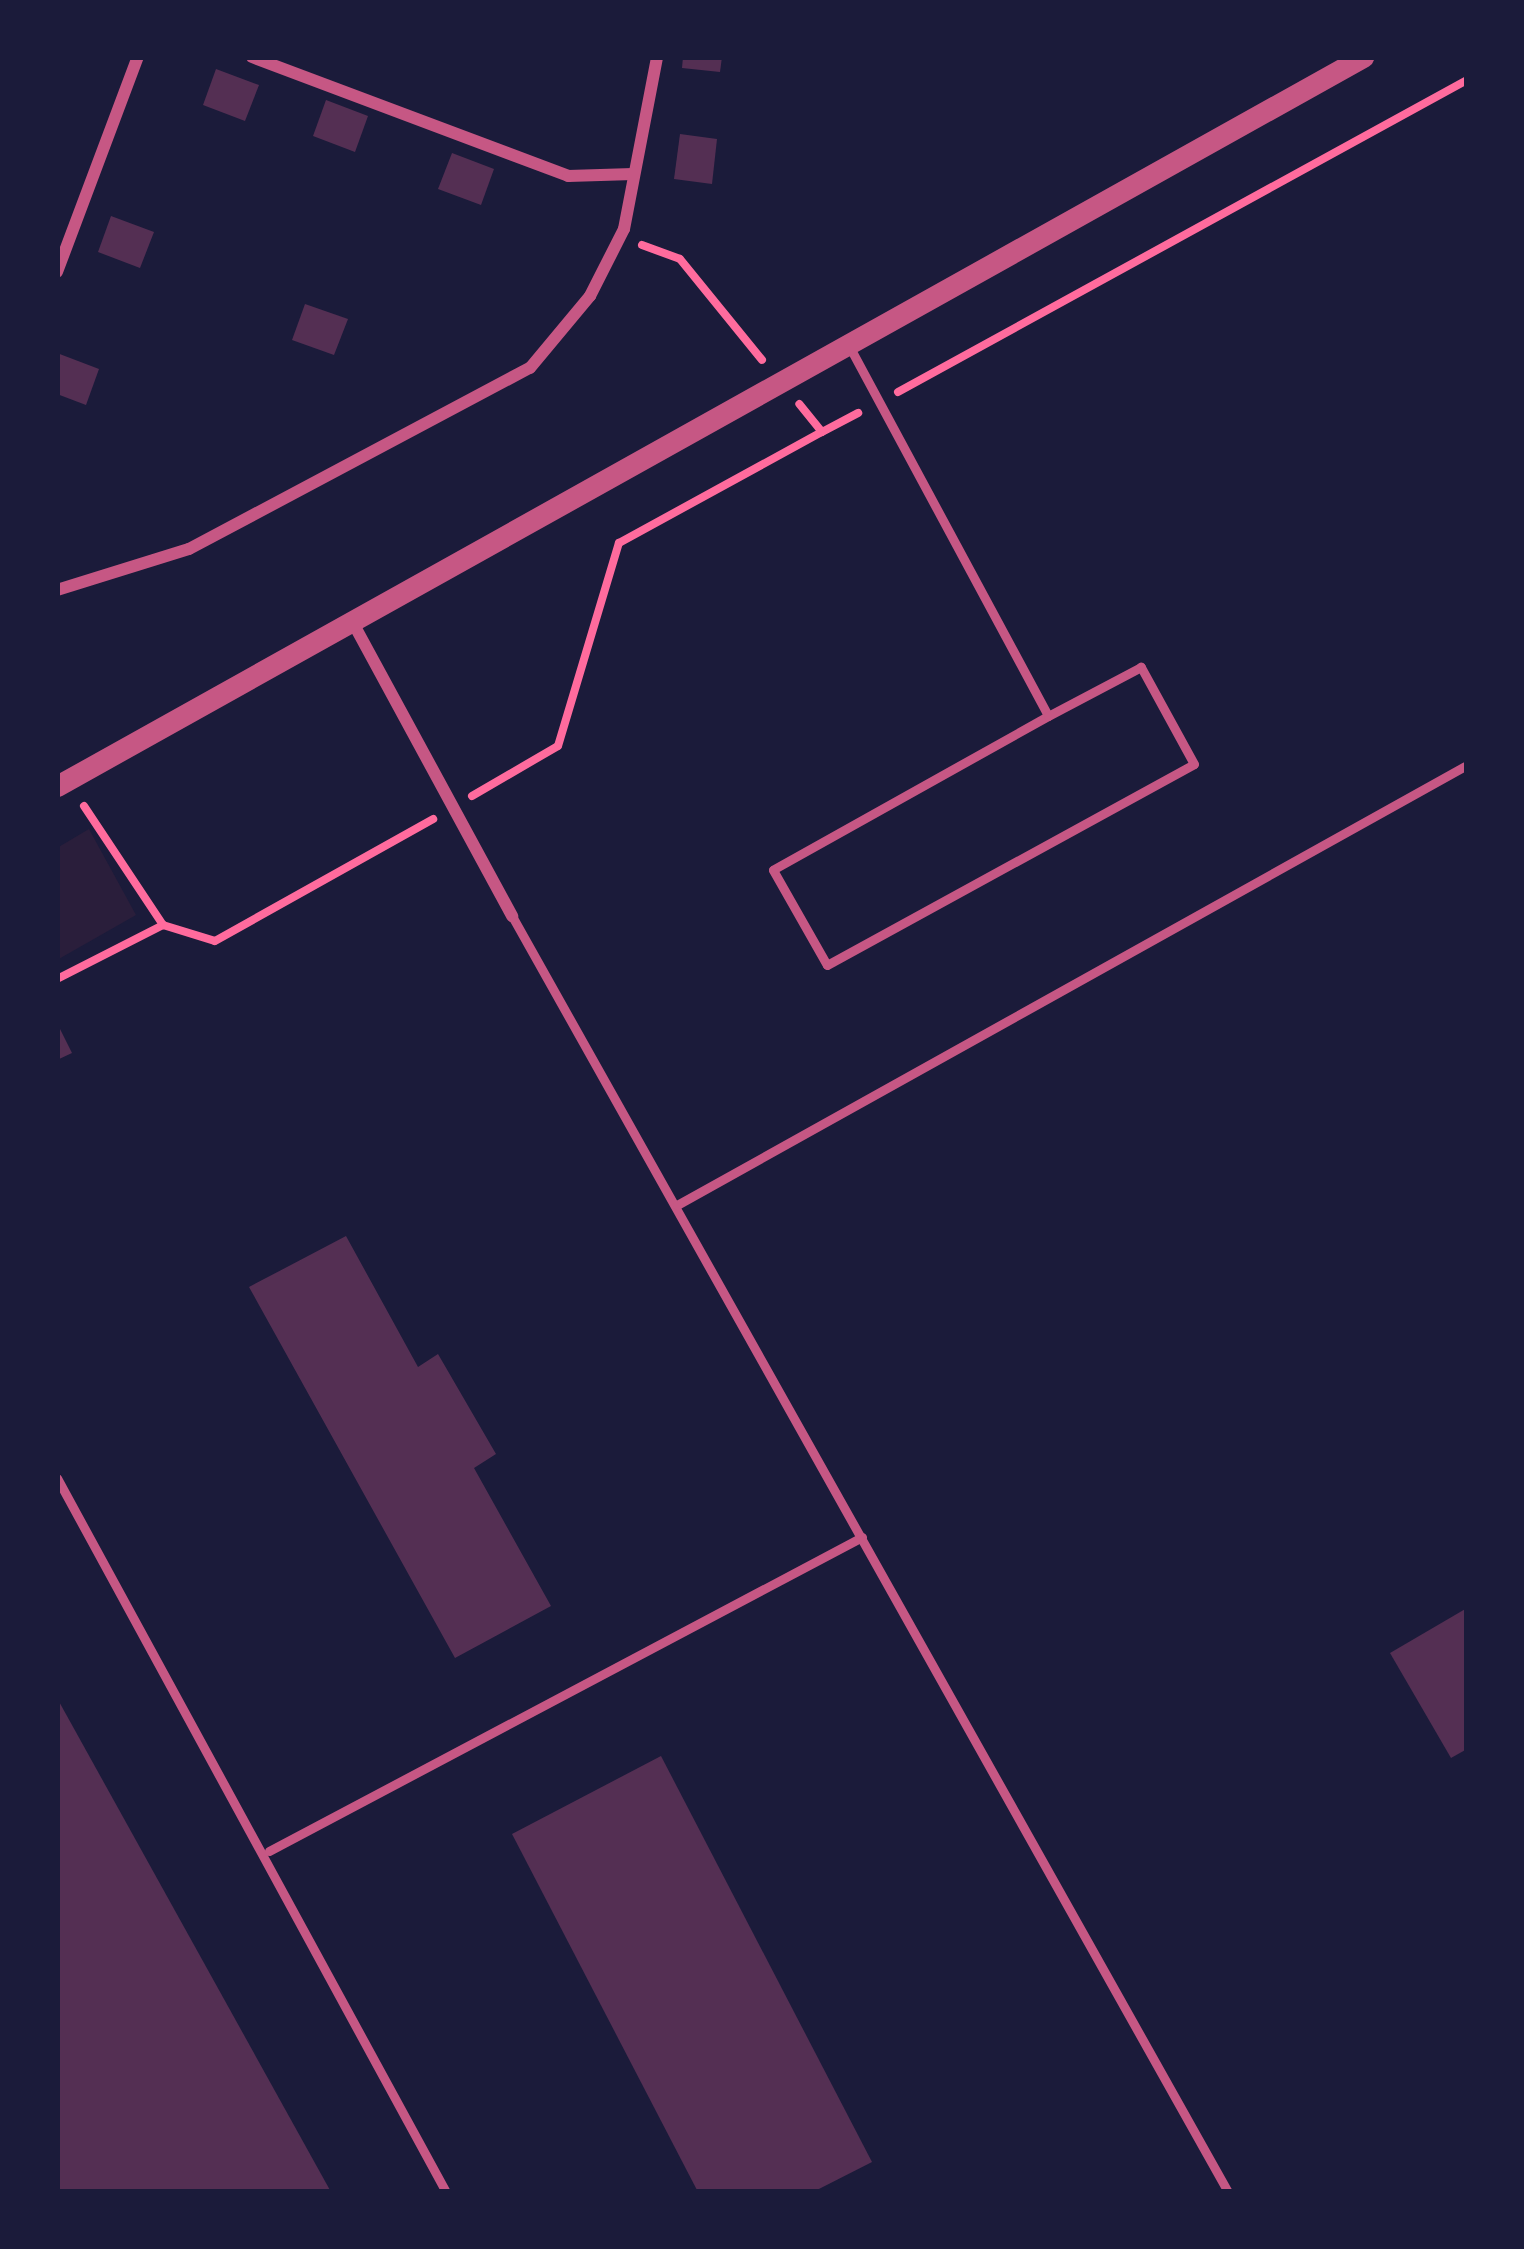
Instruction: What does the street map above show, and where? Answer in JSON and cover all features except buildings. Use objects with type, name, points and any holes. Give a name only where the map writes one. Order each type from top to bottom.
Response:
[{"type":"street","points":[[57,272],[138,57]]},
{"type":"street","points":[[251,57],[568,176],[633,174]]},
{"type":"street","points":[[57,590],[189,549],[530,368],[590,296],[620,237],[657,57]]},
{"type":"street","points":[[62,783],[1364,57]]},
{"type":"street","points":[[352,621],[512,916]]},
{"type":"lane","points":[[848,344],[1048,716]]},
{"type":"lane","points":[[1141,667],[1194,764],[827,965],[773,870],[1048,716],[1141,667]]},
{"type":"lane","points":[[677,1205],[1467,765]]},
{"type":"lane","points":[[512,916],[1228,2192]]},
{"type":"lane","points":[[57,1478],[269,1851],[446,2192]]},
{"type":"lane","points":[[269,1851],[862,1537]]},
{"type":"path","points":[[62,783],[163,925],[215,941],[558,746],[619,543],[1467,80]]},
{"type":"path","points":[[620,237],[680,259],[822,432]]},
{"type":"path","points":[[57,980],[163,925]]},
{"type":"shaded area","points":[[89,829],[136,915],[57,960],[57,848]]}]
